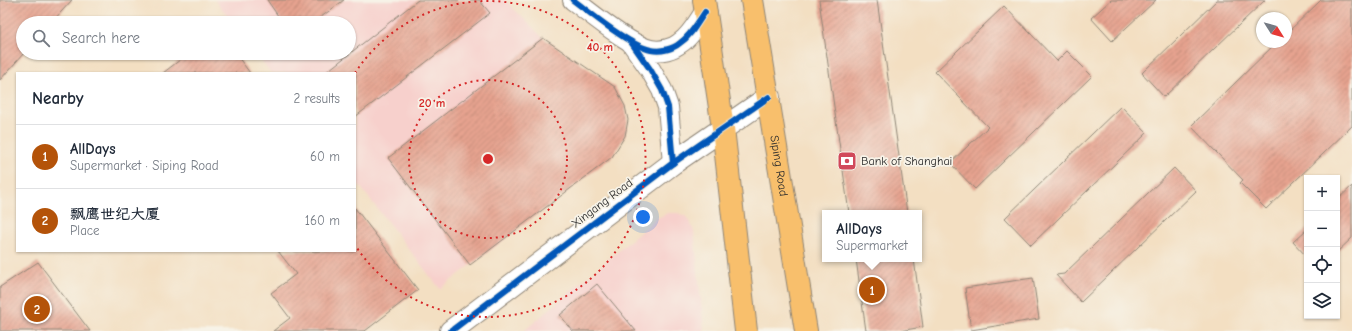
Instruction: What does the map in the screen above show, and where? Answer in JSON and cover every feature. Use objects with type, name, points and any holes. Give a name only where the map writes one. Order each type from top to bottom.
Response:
[{"type":"main road","name":"Siping Road","points":[[752,0],[806,331]]},
{"type":"main road","points":[[704,6],[723,128],[746,331]]},
{"type":"street","points":[[574,0],[631,42],[651,50],[666,50],[681,43],[695,27],[704,6]]},
{"type":"street","points":[[631,42],[650,69],[662,90],[668,107],[673,163]]},
{"type":"street","name":"Xingang Road","points":[[452,331],[673,163],[768,97]]},
{"type":"shaded area","points":[[215,0],[505,0],[543,38],[615,87],[625,106],[628,120],[625,136],[612,157],[440,289],[356,181],[356,72],[270,72],[261,60],[356,60],[356,16],[228,16]]},
{"type":"shaded area","points":[[668,213],[678,213],[685,216],[690,221],[694,232],[704,331],[524,331],[657,218]]},
{"type":"building","points":[[0,0],[72,0],[57,16],[16,16],[16,60],[18,60],[0,80]]},
{"type":"building","points":[[267,0],[344,0],[322,16],[278,16]]},
{"type":"building","points":[[418,0],[479,0],[490,13],[356,116],[356,72],[326,72],[342,60],[356,60],[356,49]]},
{"type":"building","points":[[819,0],[877,0],[907,210],[849,210]]},
{"type":"building","points":[[1111,0],[1156,0],[1112,41],[1091,18]]},
{"type":"building","points":[[1217,0],[1265,0],[1164,97],[1142,73]]},
{"type":"building","points":[[1321,0],[1352,0],[1352,126],[1266,209],[1240,183],[1243,180],[1191,126],[1271,48],[1292,48],[1292,28]]},
{"type":"building","points":[[1004,6],[1057,61],[1067,51],[1092,76],[975,189],[950,163],[988,127],[935,72]]},
{"type":"building","points":[[543,38],[615,87],[625,106],[628,120],[625,136],[612,157],[470,265],[388,158]]},
{"type":"building","points":[[180,60],[240,60],[249,72],[164,72]]},
{"type":"building","points":[[1121,106],[1147,133],[1031,245],[1005,218]]},
{"type":"building","points":[[1174,168],[1196,191],[1081,302],[1056,275],[1064,274]]},
{"type":"building","points":[[1352,186],[1352,238],[1340,249],[1340,211],[1340,197]]},
{"type":"building","points":[[356,209],[418,290],[365,331],[273,331],[290,318],[271,293],[296,274],[279,252],[356,252]]},
{"type":"building","points":[[1304,232],[1304,254],[1293,242]]},
{"type":"building","points":[[38,262],[90,331],[0,331],[0,287]]},
{"type":"building","points":[[856,262],[914,262],[923,327],[899,331],[866,331]]},
{"type":"building","points":[[1033,278],[1039,319],[971,330],[965,288]]},
{"type":"building","points":[[597,284],[636,331],[573,331],[560,315]]},
{"type":"cycle path","points":[[573,0],[622,36],[642,47],[655,51],[670,48],[688,37],[705,12]]},
{"type":"cycle path","points":[[631,42],[650,69],[662,90],[668,107],[673,163]]},
{"type":"cycle path","points":[[451,331],[673,163],[769,97]]},
{"type":"place","name":"Bank of Shanghai","points":[[847,161]]},
{"type":"place","name":"AllDays","points":[[872,290]]},
{"type":"place","name":"飘鹰世纪大厦","points":[[37,309]]}]
